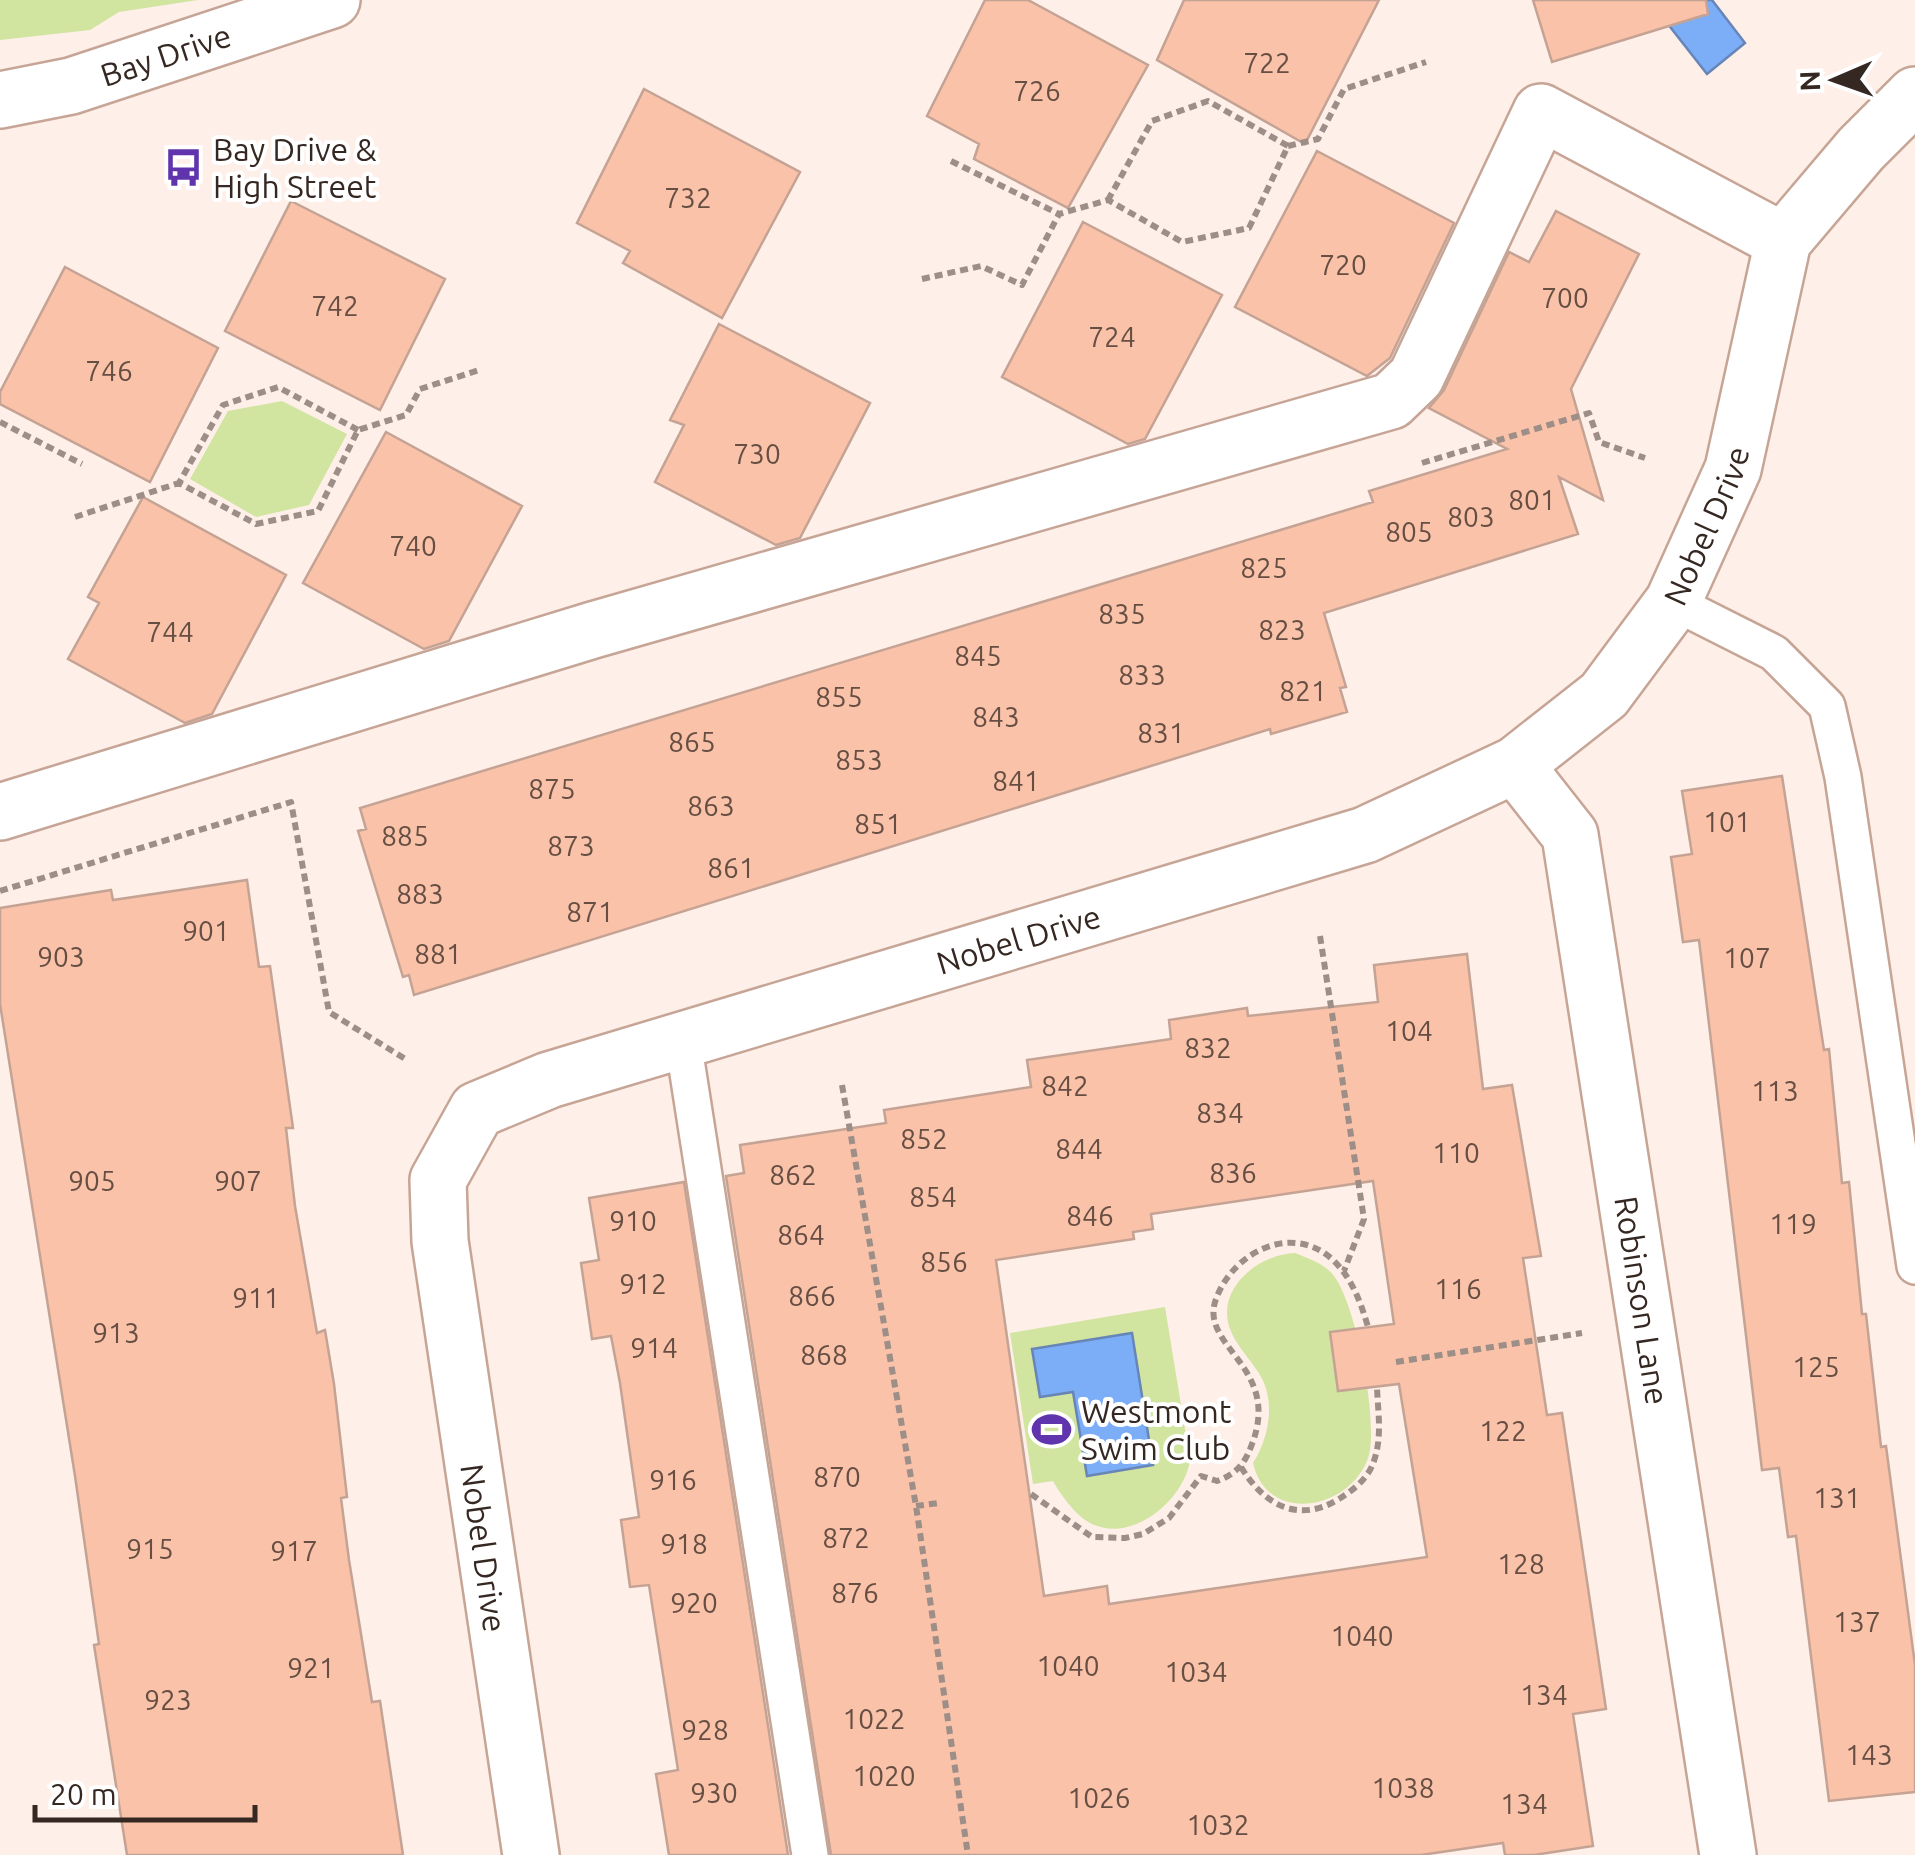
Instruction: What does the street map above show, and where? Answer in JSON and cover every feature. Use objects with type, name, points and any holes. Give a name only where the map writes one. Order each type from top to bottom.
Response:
[{"type":"street","name":"Bay Drive","points":[[0,100],[71,86],[332,0]]},
{"type":"street","points":[[0,812],[593,630],[1392,401],[1416,377],[1541,112],[1783,240],[1915,96]]},
{"type":"street","name":"Nobel Drive","points":[[531,1855],[442,1260],[438,1180],[477,1110],[549,1080],[1365,835],[1515,766],[1604,695],[1673,602],[1734,469],[1783,240]]},
{"type":"street","name":"Robinson Lane","points":[[1515,766],[1570,835],[1728,1855]]},
{"type":"lane","points":[[1673,602],[1774,652],[1827,706],[1843,778],[1915,1266]]},
{"type":"lane","points":[[683,1042],[810,1855]]},
{"type":"path","points":[[951,161],[1059,214],[1108,200],[1152,120],[1208,101],[1288,146],[1318,139],[1344,89],[1426,62]]},
{"type":"path","points":[[1108,200],[1182,242],[1248,228],[1288,146]]},
{"type":"path","points":[[922,280],[981,266],[1022,285],[1059,214]]},
{"type":"path","points":[[75,517],[179,483],[222,405],[278,387],[358,430],[406,415],[420,389],[479,370]]},
{"type":"path","points":[[1407,468],[1588,413],[1599,442],[1645,458]]},
{"type":"path","points":[[0,422],[82,464]]},
{"type":"path","points":[[179,483],[256,524],[318,511],[358,430]]},
{"type":"path","points":[[0,890],[292,802],[329,1012],[407,1060]]},
{"type":"path","points":[[1320,936],[1364,1218],[1344,1272]]},
{"type":"path","points":[[842,1085],[916,1506],[968,1855]]},
{"type":"path","points":[[1032,1494],[1092,1537],[1124,1538],[1143,1534],[1169,1518],[1200,1476],[1216,1480],[1240,1467],[1255,1436],[1259,1400],[1251,1372],[1216,1332],[1216,1297],[1241,1262],[1277,1243],[1314,1247],[1344,1272],[1360,1301],[1368,1327]]},
{"type":"path","points":[[1396,1362],[1583,1332]]},
{"type":"path","points":[[1240,1467],[1258,1492],[1284,1508],[1318,1509],[1338,1500],[1371,1468],[1380,1429],[1377,1387]]},
{"type":"path","points":[[916,1506],[938,1503]]},
{"type":"green space","points":[[0,0],[198,0],[119,12],[90,30],[0,40]]},
{"type":"green space","points":[[282,401],[347,434],[309,505],[256,517],[190,479],[228,411]]},
{"type":"green space","points":[[1295,1253],[1326,1268],[1342,1291],[1358,1338],[1371,1423],[1367,1461],[1357,1478],[1325,1500],[1307,1504],[1274,1495],[1261,1482],[1253,1463],[1266,1431],[1268,1397],[1260,1375],[1233,1336],[1227,1308],[1237,1284],[1257,1265]]},
{"type":"green space","name":"Westmont Swim Club","points":[[1165,1307],[1190,1460],[1186,1475],[1167,1503],[1139,1523],[1106,1528],[1079,1515],[1053,1481],[1033,1484],[1010,1333]],"holes":[[[1073,1391],[1152,1465],[1087,1476]]]},
{"type":"water","points":[[1649,0],[1712,0],[1745,43],[1707,74]]},
{"type":"water","points":[[1132,1333],[1153,1465],[1087,1476],[1073,1392],[1040,1397],[1032,1349]]},
{"type":"building","points":[[985,0],[1028,0],[1148,65],[1068,208],[974,159],[979,144],[927,116]]},
{"type":"building","points":[[1184,0],[1379,0],[1305,144],[1157,60]]},
{"type":"building","points":[[1533,0],[1706,0],[1708,14],[1552,62]]},
{"type":"building","points":[[644,89],[800,172],[722,318],[623,263],[630,251],[577,223]]},
{"type":"building","points":[[1317,151],[1454,223],[1390,358],[1367,376],[1235,307]]},
{"type":"building","points":[[291,201],[445,279],[380,410],[225,331]]},
{"type":"building","points":[[1556,211],[1639,254],[1571,389],[1603,500],[1559,477],[1578,534],[1324,613],[1346,687],[1340,688],[1347,712],[1271,734],[1270,729],[414,995],[409,975],[403,977],[358,831],[366,829],[360,808],[1373,502],[1369,491],[1507,449],[1429,408],[1444,390],[1509,252],[1529,262]]},
{"type":"building","points":[[1083,222],[1222,295],[1145,439],[1128,444],[1002,377]]},
{"type":"building","points":[[65,267],[218,348],[150,482],[0,404],[0,392]]},
{"type":"building","points":[[719,324],[870,403],[800,538],[776,545],[655,482],[684,425],[670,420]]},
{"type":"building","points":[[386,432],[522,506],[449,641],[424,649],[303,583]]},
{"type":"building","points":[[143,497],[286,575],[212,714],[185,723],[68,659],[99,603],[88,597]]},
{"type":"building","points":[[1782,776],[1824,1050],[1829,1049],[1842,1183],[1849,1182],[1862,1314],[1866,1314],[1881,1447],[1886,1446],[1915,1665],[1915,1792],[1829,1801],[1796,1536],[1788,1537],[1779,1468],[1762,1470],[1699,940],[1683,942],[1671,857],[1692,854],[1682,791]]},
{"type":"building","points":[[247,880],[259,967],[270,966],[293,1128],[286,1128],[295,1206],[317,1333],[325,1330],[334,1384],[347,1497],[341,1498],[349,1560],[372,1702],[380,1701],[403,1855],[127,1855],[94,1645],[99,1644],[75,1476],[0,1004],[0,908],[111,890],[113,900]]},
{"type":"building","points":[[1467,954],[1483,1089],[1512,1085],[1541,1256],[1523,1258],[1547,1415],[1562,1413],[1606,1709],[1573,1714],[1593,1846],[1534,1855],[1505,1855],[1503,1843],[1421,1855],[831,1855],[726,1176],[744,1173],[740,1145],[886,1123],[884,1110],[1031,1087],[1027,1060],[1171,1039],[1169,1020],[1247,1008],[1248,1016],[1378,1002],[1374,965]],"holes":[[[1373,1181],[1394,1324],[1330,1332],[1338,1391],[1399,1384],[1427,1557],[1109,1604],[1107,1586],[1044,1596],[996,1260],[1134,1239],[1133,1232],[1153,1229],[1151,1214]]]},
{"type":"building","points":[[684,1182],[788,1855],[669,1855],[656,1774],[678,1770],[649,1585],[630,1587],[621,1520],[639,1517],[620,1383],[611,1336],[592,1339],[581,1263],[599,1260],[589,1198]]},
{"type":"place","name":"Bay Drive & High Street","points":[[183,167]]},
{"type":"place","name":"Westmont Swim Club","points":[[1051,1429]]}]
